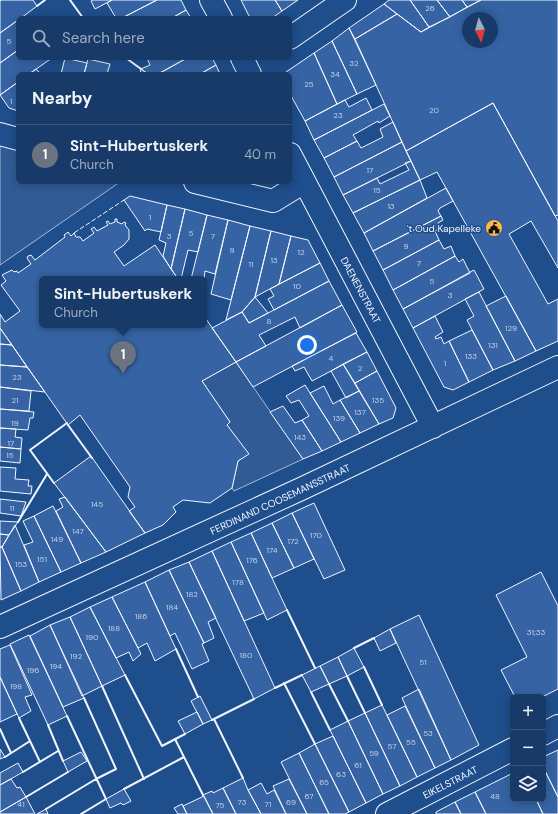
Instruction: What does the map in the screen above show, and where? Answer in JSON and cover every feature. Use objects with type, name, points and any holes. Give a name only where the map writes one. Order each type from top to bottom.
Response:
[{"type":"street","points":[[211,0],[220,16]]},
{"type":"street","points":[[292,37],[345,0]]},
{"type":"street","points":[[0,134],[16,138]]},
{"type":"street","name":"DAENENSTRAAT","points":[[292,158],[433,426]]},
{"type":"street","points":[[203,184],[273,201],[304,182]]},
{"type":"street","name":"FERDINAND COOSEMANSSTRAAT","points":[[0,627],[302,489],[558,367]]},
{"type":"street","points":[[546,732],[558,726]]},
{"type":"street","name":"EIKELSTRAAT","points":[[387,814],[510,751]]},
{"type":"shaded area","points":[[0,134],[16,138],[16,184],[117,184],[0,265]]},
{"type":"shaded area","points":[[236,362],[303,459],[234,491],[232,488],[238,461],[248,454],[227,425],[230,422],[202,381]]},
{"type":"building","points":[[33,0],[37,6],[24,16],[16,16],[16,21],[0,33],[0,1]]},
{"type":"building","points":[[112,0],[95,9],[91,1]]},
{"type":"building","points":[[112,0],[157,0],[126,16],[115,16],[107,3]]},
{"type":"building","points":[[157,0],[181,0],[186,10],[176,16],[126,16]]},
{"type":"building","points":[[241,0],[275,0],[282,11],[275,16],[249,16]]},
{"type":"building","points":[[275,0],[298,0],[282,11]]},
{"type":"building","points":[[389,0],[410,0],[429,27],[421,32],[384,4]]},
{"type":"building","points":[[410,0],[437,0],[450,17],[429,27]]},
{"type":"building","points":[[437,0],[462,0],[467,7],[450,17]]},
{"type":"building","points":[[462,0],[481,0],[467,7]]},
{"type":"building","points":[[481,0],[558,0],[558,215],[555,216],[493,103],[406,151],[355,39],[397,14],[421,32]]},
{"type":"building","points":[[384,4],[397,14],[355,39],[349,28]]},
{"type":"building","points":[[186,10],[190,16],[176,16]]},
{"type":"building","points":[[16,21],[16,51],[0,63],[0,33]]},
{"type":"building","points":[[349,28],[376,85],[357,94],[332,41]]},
{"type":"building","points":[[332,41],[357,94],[337,104],[314,53]]},
{"type":"building","points":[[16,51],[16,60],[49,60],[32,72],[16,72],[16,83],[0,95],[0,63]]},
{"type":"building","points":[[314,53],[337,104],[305,121],[292,98],[292,72],[286,72]]},
{"type":"building","points":[[64,60],[74,60],[87,63],[85,72],[62,72]]},
{"type":"building","points":[[88,60],[110,64],[108,72],[85,72]]},
{"type":"building","points":[[148,60],[183,60],[162,72],[145,72],[141,69],[150,65]]},
{"type":"building","points":[[183,60],[213,60],[216,65],[204,72],[162,72]]},
{"type":"building","points":[[216,65],[219,72],[204,72]]},
{"type":"building","points":[[36,69],[39,72],[32,72]]},
{"type":"building","points":[[16,83],[16,110],[9,108],[0,95]]},
{"type":"building","points":[[366,98],[372,110],[314,140],[305,121],[345,100],[349,107]]},
{"type":"building","name":"'t Oud Kapelleke","points":[[493,103],[558,221],[558,268],[531,221],[509,234],[548,304],[558,299],[558,341],[536,351],[437,172],[420,180],[406,151]]},
{"type":"building","points":[[384,104],[390,116],[379,123],[378,121],[353,135],[357,141],[324,158],[314,140]]},
{"type":"building","points":[[393,122],[402,142],[334,177],[324,158],[357,141],[361,148],[383,137],[380,129]]},
{"type":"building","points":[[402,142],[411,161],[343,195],[334,177]]},
{"type":"building","points":[[411,161],[420,180],[353,213],[343,195],[377,178],[380,184],[409,170],[405,163]]},
{"type":"building","points":[[420,180],[427,198],[364,233],[353,213]]},
{"type":"building","points":[[446,188],[453,201],[440,208],[438,211],[441,216],[373,251],[364,233]]},
{"type":"building","points":[[130,196],[167,205],[161,232],[147,229],[145,231],[124,200]]},
{"type":"building","points":[[167,205],[185,209],[171,269],[163,256],[166,243],[159,240]]},
{"type":"building","points":[[185,209],[207,215],[198,252],[188,250],[182,276],[176,276],[171,269]]},
{"type":"building","points":[[207,215],[228,220],[215,274],[205,271],[204,276],[192,276]]},
{"type":"building","points":[[441,216],[443,220],[438,223],[441,228],[435,231],[439,240],[383,270],[373,251]]},
{"type":"building","points":[[115,219],[117,219],[117,222],[122,224],[124,222],[126,223],[125,225],[129,230],[129,239],[124,245],[114,252],[124,266],[155,245],[176,276],[39,276],[39,328],[207,328],[207,320],[236,362],[202,381],[230,422],[227,425],[249,454],[238,461],[232,488],[210,503],[183,500],[173,507],[176,512],[163,525],[145,533],[129,511],[135,507],[128,497],[130,487],[80,415],[68,425],[0,328],[0,314],[5,322],[20,311],[1,285],[6,281],[2,275],[12,270],[14,272],[17,271],[18,273],[31,264],[27,258],[28,256],[31,255],[35,260],[65,237],[64,235],[68,232],[71,236],[74,233],[76,237],[80,237],[83,241],[94,233],[91,229],[94,227],[97,231],[108,225],[106,222],[108,221],[110,224],[115,222]]},
{"type":"building","points":[[228,220],[250,226],[231,300],[211,294]]},
{"type":"building","points":[[250,226],[271,231],[255,297],[242,312],[226,320]]},
{"type":"building","points":[[271,231],[291,236],[279,284],[255,297]]},
{"type":"building","points":[[291,236],[308,240],[320,263],[279,284]]},
{"type":"building","points":[[439,240],[444,249],[451,246],[455,256],[393,290],[383,270]]},
{"type":"building","points":[[455,256],[459,262],[463,259],[470,273],[403,309],[393,290]]},
{"type":"building","points":[[320,263],[329,281],[274,310],[268,299],[274,296],[270,289]]},
{"type":"building","points":[[474,270],[484,289],[413,328],[403,309]]},
{"type":"building","points":[[329,281],[342,305],[300,328],[295,317],[259,335],[266,346],[236,362],[212,328],[242,312],[249,323]]},
{"type":"building","points":[[479,292],[515,361],[493,370],[467,320],[474,316],[465,299]]},
{"type":"building","points":[[506,296],[536,351],[515,361],[486,306]]},
{"type":"building","points":[[255,297],[268,313],[249,323],[242,312]]},
{"type":"building","points":[[342,305],[357,332],[253,387],[236,362]]},
{"type":"building","points":[[435,316],[443,332],[435,337],[436,339],[441,337],[444,344],[449,341],[469,382],[453,390],[444,387],[413,328]]},
{"type":"building","points":[[0,328],[12,345],[0,344]]},
{"type":"building","points":[[472,330],[493,370],[469,382],[449,341]]},
{"type":"building","points":[[356,333],[367,352],[312,381],[304,367],[295,371],[292,366]]},
{"type":"building","points":[[0,344],[12,345],[27,367],[0,365]]},
{"type":"building","points":[[367,352],[377,371],[355,383],[343,364]]},
{"type":"building","points":[[343,364],[359,391],[346,398],[331,371]]},
{"type":"building","points":[[0,365],[27,367],[45,392],[0,387]]},
{"type":"building","points":[[377,371],[396,408],[393,418],[379,424],[355,383]]},
{"type":"building","points":[[305,385],[341,442],[322,451],[302,420],[309,416],[299,400],[291,403],[286,396]]},
{"type":"building","points":[[324,386],[333,404],[340,400],[360,433],[341,442],[310,393]]},
{"type":"building","points":[[0,387],[31,391],[29,411],[0,409]]},
{"type":"building","points":[[359,391],[379,424],[360,433],[340,400]]},
{"type":"building","points":[[283,406],[295,423],[302,420],[322,451],[303,459],[270,412]]},
{"type":"building","points":[[0,409],[34,412],[33,418],[30,418],[28,430],[0,428]]},
{"type":"building","points":[[0,428],[16,429],[15,437],[22,438],[21,449],[0,447]]},
{"type":"building","points":[[0,447],[21,449],[20,463],[0,461]]},
{"type":"building","points":[[91,456],[145,533],[106,552],[54,483]]},
{"type":"building","points":[[0,467],[16,468],[15,479],[29,480],[28,486],[32,486],[31,494],[0,491]]},
{"type":"building","points":[[65,497],[106,552],[81,563],[56,511],[63,507],[59,499]]},
{"type":"building","points":[[0,499],[26,502],[21,516],[0,513]]},
{"type":"building","points":[[314,503],[345,570],[324,579],[292,513]]},
{"type":"building","points":[[53,506],[81,563],[61,572],[34,516]]},
{"type":"building","points":[[292,513],[314,559],[294,568],[272,523]]},
{"type":"building","points":[[34,516],[61,572],[39,582],[24,545],[33,542],[23,521]]},
{"type":"building","points":[[0,521],[18,522],[9,535],[0,534]]},
{"type":"building","points":[[272,523],[294,568],[272,578],[251,533]]},
{"type":"building","points":[[15,525],[39,582],[21,591],[2,547]]},
{"type":"building","points":[[251,533],[287,610],[267,620],[231,542]]},
{"type":"building","points":[[0,534],[9,535],[2,547],[0,547]]},
{"type":"building","points":[[231,542],[264,613],[244,621],[212,551]]},
{"type":"building","points":[[0,547],[2,547],[21,591],[1,600]]},
{"type":"building","points":[[212,551],[275,688],[254,699],[189,562]]},
{"type":"building","points":[[189,562],[216,618],[208,622],[214,638],[204,643],[169,570]]},
{"type":"building","points":[[169,570],[204,643],[202,644],[209,661],[192,669],[175,633],[170,636],[145,582]]},
{"type":"building","points":[[541,572],[558,606],[558,689],[546,695],[513,694],[501,670],[527,657],[496,595]]},
{"type":"building","points":[[145,582],[176,649],[155,661],[147,643],[138,648],[112,597]]},
{"type":"building","points":[[112,597],[141,654],[133,661],[129,652],[116,658],[90,607]]},
{"type":"building","points":[[90,607],[125,675],[102,686],[70,617]]},
{"type":"building","points":[[419,615],[479,745],[451,760],[390,629]]},
{"type":"building","points":[[70,617],[102,686],[82,696],[50,625]]},
{"type":"building","points":[[50,625],[84,698],[63,707],[30,636]]},
{"type":"building","points":[[390,629],[396,643],[380,651],[374,638]]},
{"type":"building","points":[[29,635],[67,716],[48,725],[10,644]]},
{"type":"building","points":[[10,645],[32,695],[25,697],[31,711],[19,718],[0,677],[0,649]]},
{"type":"building","points":[[354,648],[364,667],[347,676],[338,657]]},
{"type":"building","points":[[338,657],[347,676],[329,684],[320,666]]},
{"type":"building","points":[[320,666],[329,684],[311,692],[302,675]]},
{"type":"building","points":[[0,677],[17,714],[0,722]]},
{"type":"building","points":[[419,689],[451,760],[435,768],[402,698]]},
{"type":"building","points":[[200,696],[212,720],[203,724],[191,701]]},
{"type":"building","points":[[382,705],[417,777],[400,786],[365,713]]},
{"type":"building","points":[[405,706],[435,768],[417,777],[387,715]]},
{"type":"building","points":[[197,712],[203,724],[185,734],[178,721]]},
{"type":"building","points":[[365,713],[400,786],[383,794],[348,721]]},
{"type":"building","points":[[348,721],[383,794],[366,803],[330,730]]},
{"type":"building","points":[[333,736],[366,803],[349,812],[315,744]]},
{"type":"building","points":[[315,744],[349,812],[345,814],[329,814],[299,753]]},
{"type":"building","points":[[0,749],[5,757],[0,759]]},
{"type":"building","points":[[558,750],[558,797],[546,773],[546,756]]},
{"type":"building","points":[[81,752],[87,761],[68,772],[63,761]]},
{"type":"building","points":[[299,753],[329,814],[307,814],[281,762]]},
{"type":"building","points":[[18,763],[23,772],[0,785],[0,773]]},
{"type":"building","points":[[546,773],[558,797],[558,814],[543,814],[537,802],[546,802]]},
{"type":"building","points":[[510,774],[510,802],[537,802],[543,814],[486,814],[475,792]]},
{"type":"building","points":[[243,778],[261,814],[236,814],[223,788]]},
{"type":"building","points":[[11,779],[17,788],[20,787],[26,797],[0,812],[0,785]]},
{"type":"building","points":[[289,779],[307,814],[286,814],[273,786]]},
{"type":"building","points":[[261,783],[267,794],[274,790],[286,814],[261,814],[248,790]]},
{"type":"building","points":[[223,788],[236,814],[213,814],[203,795],[212,791],[213,793]]},
{"type":"building","points":[[124,789],[131,801],[123,805],[121,803],[110,808],[106,799]]},
{"type":"building","points":[[475,792],[486,814],[461,814],[455,802]]},
{"type":"building","points":[[204,796],[213,814],[187,814],[183,806]]},
{"type":"building","points":[[26,797],[35,814],[0,814],[0,812]]},
{"type":"building","points":[[455,802],[461,814],[436,814],[436,812]]},
{"type":"building","points":[[182,804],[187,814],[178,814],[174,808]]},
{"type":"building","points":[[46,809],[48,814],[37,814]]},
{"type":"fence","points":[[74,233],[124,200]]},
{"type":"wall","points":[[37,6],[45,0]]},
{"type":"wall","points":[[70,0],[82,16]]},
{"type":"wall","points":[[129,60],[141,69]]},
{"type":"wall","points":[[54,483],[30,450],[67,423]]},
{"type":"wall","points":[[68,425],[92,458]]},
{"type":"wall","points":[[18,522],[47,474]]},
{"type":"wall","points":[[287,610],[315,668]]},
{"type":"wall","points":[[354,648],[374,638]]},
{"type":"wall","points":[[176,649],[198,697]]},
{"type":"wall","points":[[364,667],[382,705]]},
{"type":"wall","points":[[125,675],[162,746],[185,734]]},
{"type":"wall","points":[[275,688],[302,675]]},
{"type":"wall","points":[[347,676],[365,713]]},
{"type":"wall","points":[[284,683],[315,744]]},
{"type":"wall","points":[[329,684],[348,721]]},
{"type":"wall","points":[[102,686],[144,779]]},
{"type":"wall","points":[[311,692],[330,730]]},
{"type":"wall","points":[[46,809],[96,779],[116,769],[84,698]]},
{"type":"wall","points":[[212,720],[254,699]]},
{"type":"wall","points":[[67,716],[106,799],[81,814]]},
{"type":"wall","points":[[19,718],[40,762]]},
{"type":"wall","points":[[214,719],[243,778]]},
{"type":"wall","points":[[48,725],[63,761]]},
{"type":"wall","points":[[0,729],[11,753]]},
{"type":"wall","points":[[175,739],[203,795]]},
{"type":"wall","points":[[5,757],[30,741]]},
{"type":"wall","points":[[23,772],[58,751]]},
{"type":"wall","points":[[124,789],[184,757]]},
{"type":"wall","points":[[26,797],[68,772]]},
{"type":"place","name":"'t Oud Kapelleke","points":[[494,228]]},
{"type":"place","name":"Sint-Hubertuskerk","points":[[123,374]]}]
